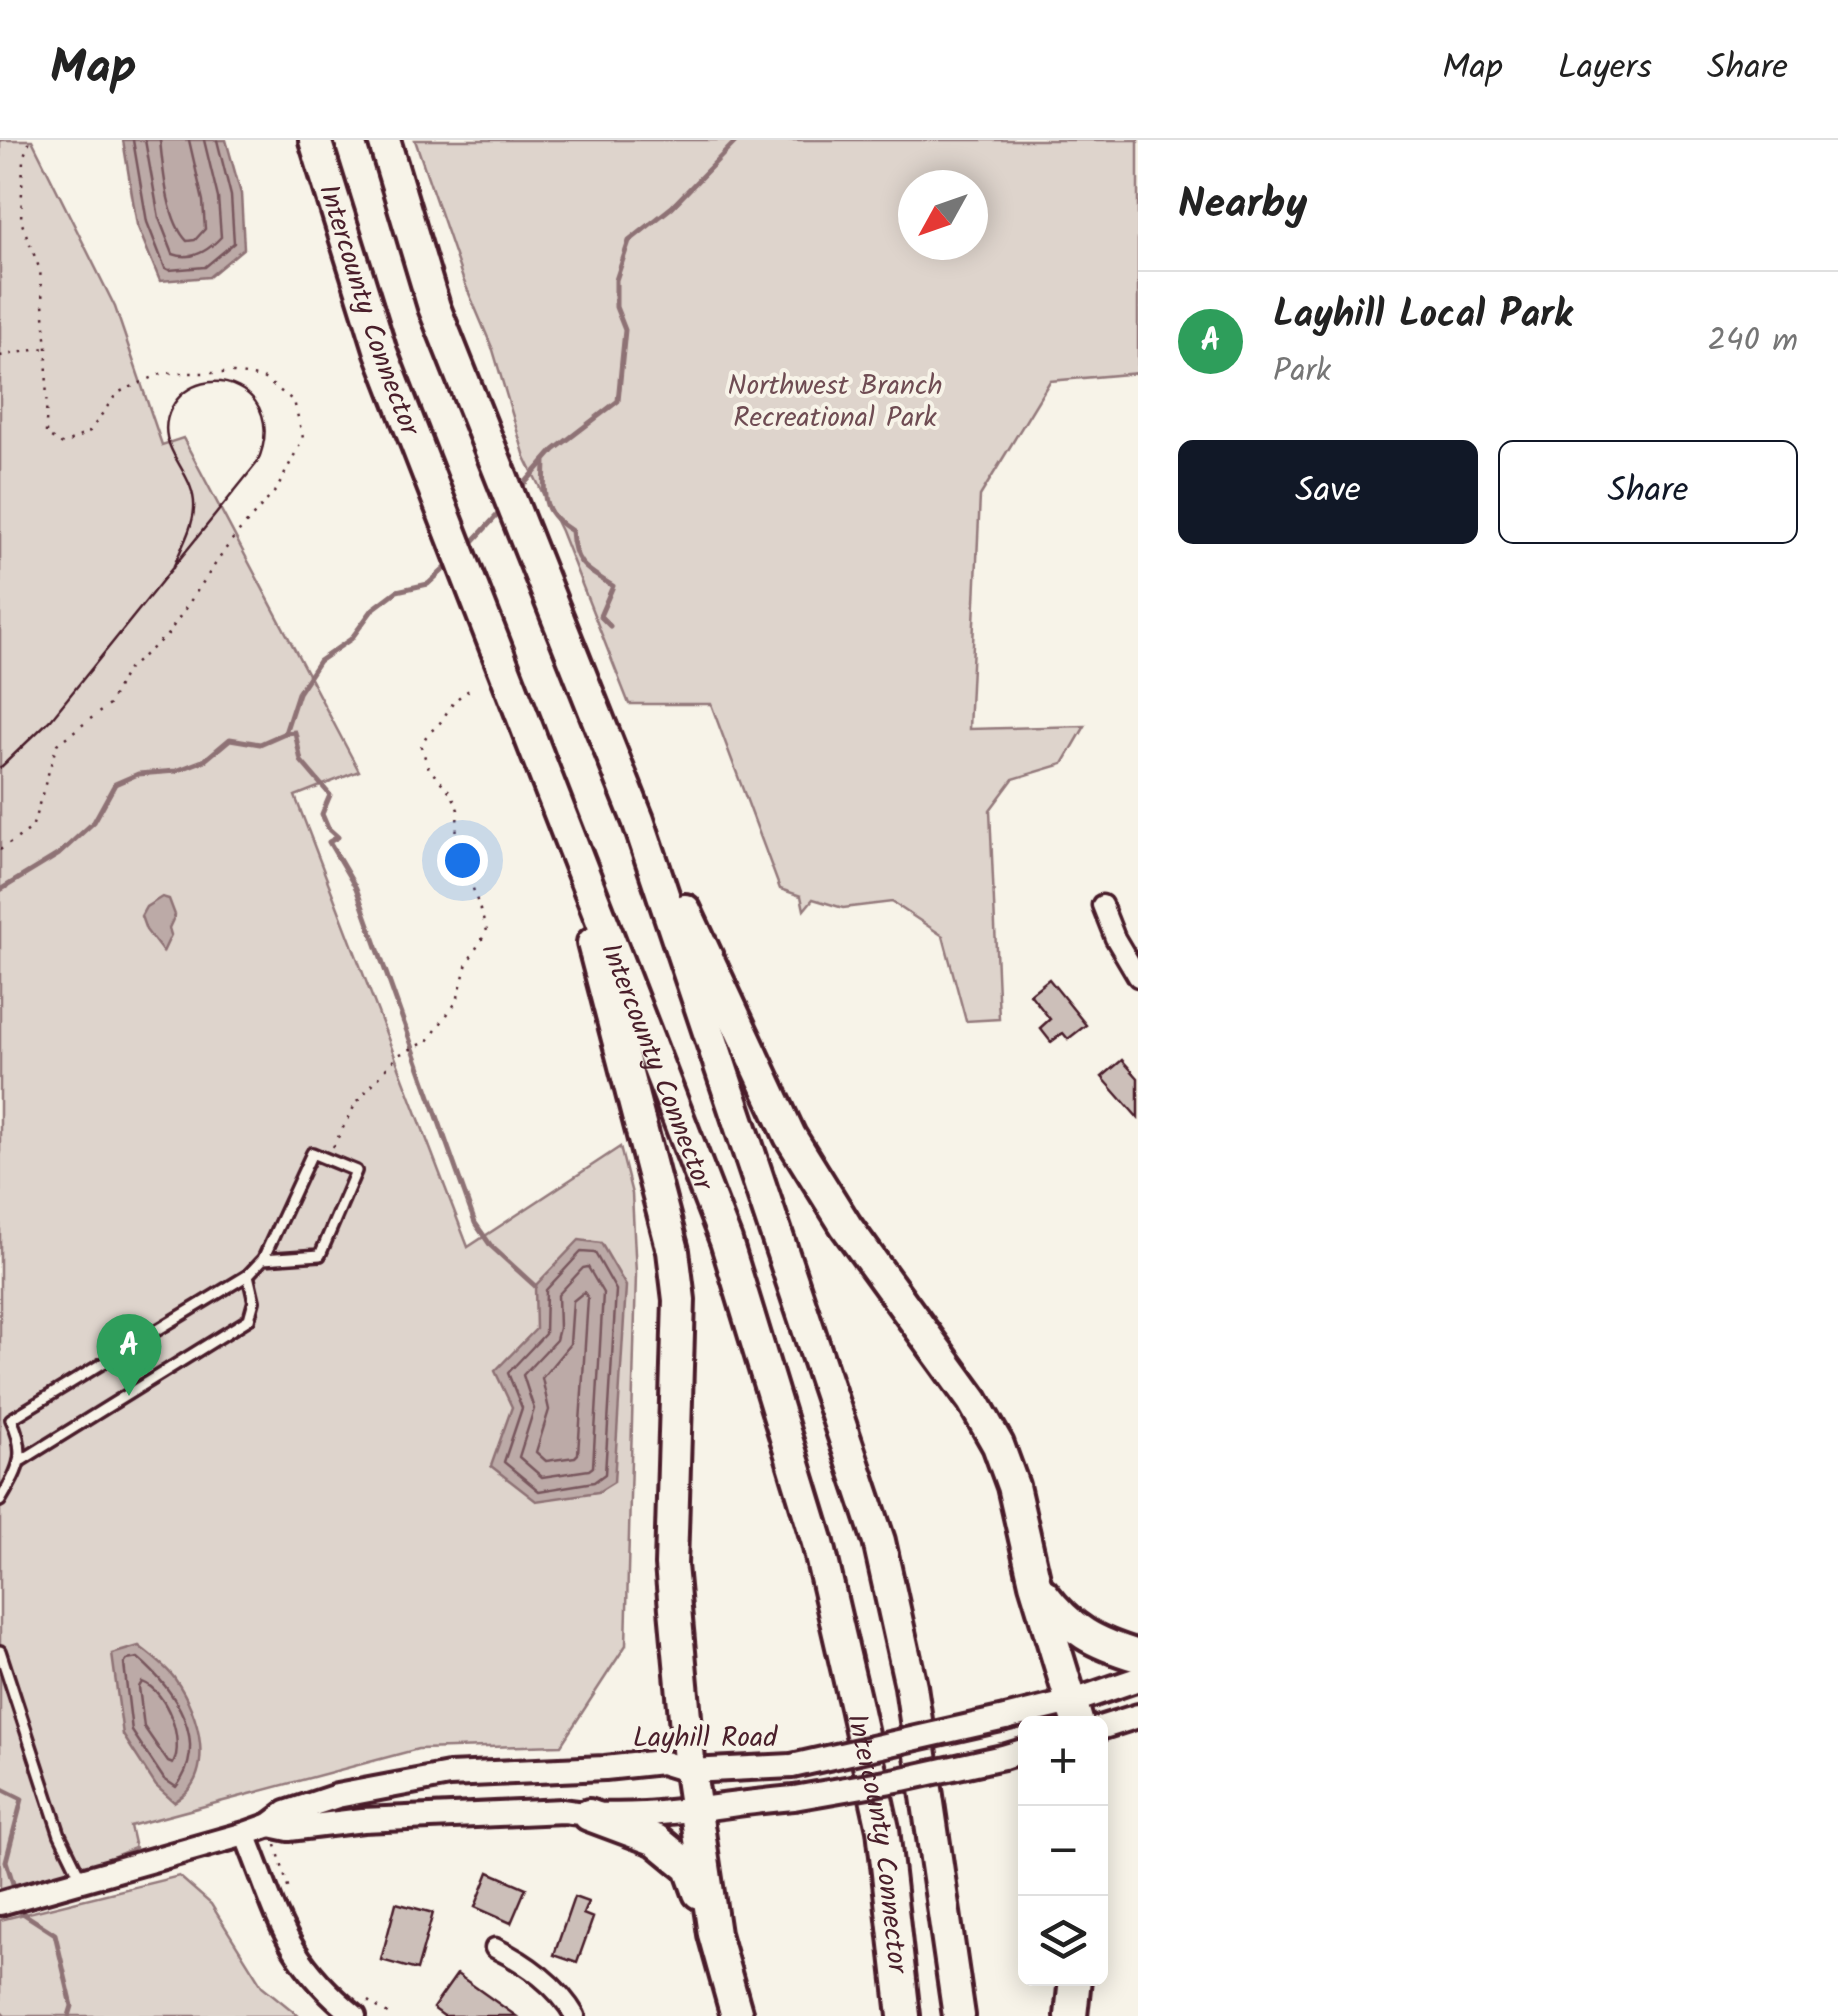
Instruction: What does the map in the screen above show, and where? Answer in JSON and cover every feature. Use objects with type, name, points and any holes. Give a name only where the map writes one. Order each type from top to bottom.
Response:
[{"type":"highway","name":"Intercounty Connector","points":[[315,140],[381,352],[726,1241],[818,1543],[883,1829],[904,2016]]},
{"type":"highway","name":"Intercounty Connector","points":[[384,140],[434,306],[638,820],[879,1541],[911,1686],[959,2016]]},
{"type":"highway","points":[[558,810],[672,1251],[678,1300],[671,1565],[690,1770],[714,1934]]},
{"type":"highway","points":[[638,820],[697,934],[790,1136],[846,1226],[974,1401],[998,1445],[1013,1486],[1035,1584],[1074,1713]]},
{"type":"highway","points":[[1035,1584],[1058,1614],[1081,1632],[1106,1648],[1138,1656]]},
{"type":"highway","points":[[589,1816],[656,1840],[690,1868],[737,2016]]},
{"type":"highway","points":[[1071,2016],[1074,1986]]},
{"type":"main road","name":"Layhill Road","points":[[0,1903],[245,1834],[270,1825],[286,1812],[338,1796],[449,1775],[661,1762],[690,1770],[792,1766],[1005,1718],[1074,1713],[1138,1679]]},
{"type":"main road","points":[[1108,1725],[1138,1716]]},
{"type":"main road","name":"Layhill Road","points":[[270,1825],[289,1829],[363,1820],[696,1810],[903,1780],[1014,1753]]},
{"type":"street","points":[[1102,905],[1115,938],[1138,977]]},
{"type":"street","points":[[245,1834],[279,1925],[298,1960],[324,1990],[357,2006]]},
{"type":"street","points":[[495,1948],[522,1961],[568,2003],[575,2016]]},
{"type":"lane","points":[[22,1460],[20,1437],[11,1419],[248,1275],[263,1260],[312,1154],[356,1171],[320,1255],[263,1260]]},
{"type":"lane","points":[[0,1501],[22,1460],[249,1319],[254,1301],[248,1275]]},
{"type":"lane","points":[[0,1650],[60,1835],[82,1881]]},
{"type":"path","points":[[0,850],[32,828],[57,744],[109,704],[125,672],[168,634],[232,541],[277,489],[303,438],[294,402],[263,378],[234,373],[163,373],[117,392],[90,432],[63,445],[46,435],[47,348],[40,270],[21,221],[23,158],[30,140]]},
{"type":"path","points":[[0,356],[47,348]]},
{"type":"path","points":[[335,1142],[356,1103],[398,1055],[428,1041],[457,1001],[467,963],[487,932],[456,836],[458,810],[452,794],[430,769],[422,746],[428,731],[440,724],[451,702],[471,688]]},
{"type":"path","points":[[282,1869],[289,1890]]},
{"type":"path","points":[[357,2006],[391,2016]]},
{"type":"green space","points":[[0,140],[32,140],[115,307],[162,445],[183,438],[359,771],[295,796],[468,1247],[620,1147],[632,1194],[636,1274],[626,1645],[561,1745],[418,1749],[130,1826],[135,1848],[42,1885],[0,1897]]},
{"type":"green space","name":"Northwest Branch Recreational Park","points":[[415,140],[1138,140],[1138,373],[1050,381],[980,496],[969,729],[1085,726],[1063,764],[1013,779],[990,810],[999,1019],[966,1021],[943,936],[892,902],[843,908],[813,899],[804,910],[801,896],[780,889],[711,704],[629,704],[561,531],[525,457],[493,350],[463,279]]},
{"type":"green space","points":[[179,1876],[211,1904],[262,1986],[299,2016],[5,2016],[0,2011],[0,1920]]},
{"type":"water","points":[[123,140],[226,140],[241,194],[244,248],[209,277],[160,281],[137,225]]},
{"type":"water","points":[[162,897],[169,899],[175,915],[163,952],[146,930],[141,916],[146,907]]},
{"type":"water","points":[[579,1240],[601,1243],[626,1286],[614,1482],[598,1492],[536,1501],[491,1466],[512,1407],[495,1371],[536,1329],[535,1286]]},
{"type":"water","points":[[139,1646],[175,1679],[197,1726],[200,1761],[196,1777],[188,1791],[174,1802],[156,1786],[123,1735],[112,1654]]},
{"type":"building","points":[[1049,979],[1086,1025],[1068,1039],[1063,1033],[1051,1042],[1040,1028],[1050,1019],[1030,994]]},
{"type":"building","points":[[1122,1060],[1138,1078],[1138,1118],[1102,1077]]},
{"type":"building","points":[[489,1872],[526,1888],[511,1923],[475,1907]]},
{"type":"building","points":[[574,1897],[588,1902],[583,1914],[593,1918],[577,1963],[554,1955]]},
{"type":"building","points":[[396,1903],[433,1913],[417,1970],[381,1960]]},
{"type":"building","points":[[457,1974],[516,2016],[444,2016],[433,2008]]},
{"type":"waterway","points":[[518,491],[554,450],[618,401],[625,330],[616,307],[616,280],[629,241],[672,207],[737,140]]},
{"type":"waterway","points":[[545,462],[549,510],[572,531],[575,552],[583,565],[613,586],[600,616],[610,626]]},
{"type":"waterway","points":[[468,547],[501,511]]},
{"type":"waterway","points":[[0,890],[59,854],[94,822],[115,784],[138,774],[176,771],[205,760],[230,739],[260,744],[285,733],[298,693],[319,661],[351,639],[373,609],[397,591],[428,584],[453,561]]},
{"type":"waterway","points":[[285,733],[295,732],[301,761],[330,795],[322,814],[328,828],[338,837],[329,842],[356,888],[475,1223],[491,1246],[535,1286]]},
{"type":"waterway","points":[[0,1788],[22,1799],[6,1861],[15,1890]]},
{"type":"waterway","points":[[19,1905],[21,1912],[55,1934],[72,2006],[69,2016]]},
{"type":"tram line","points":[[0,768],[51,719],[257,463],[264,437],[262,415],[253,398],[238,387],[221,382],[202,384],[185,392],[172,407],[167,434],[189,483],[194,509],[189,531],[186,539],[176,561],[173,568]]},
{"type":"place","name":"Layhill Local Park","points":[[129,1396]]}]
